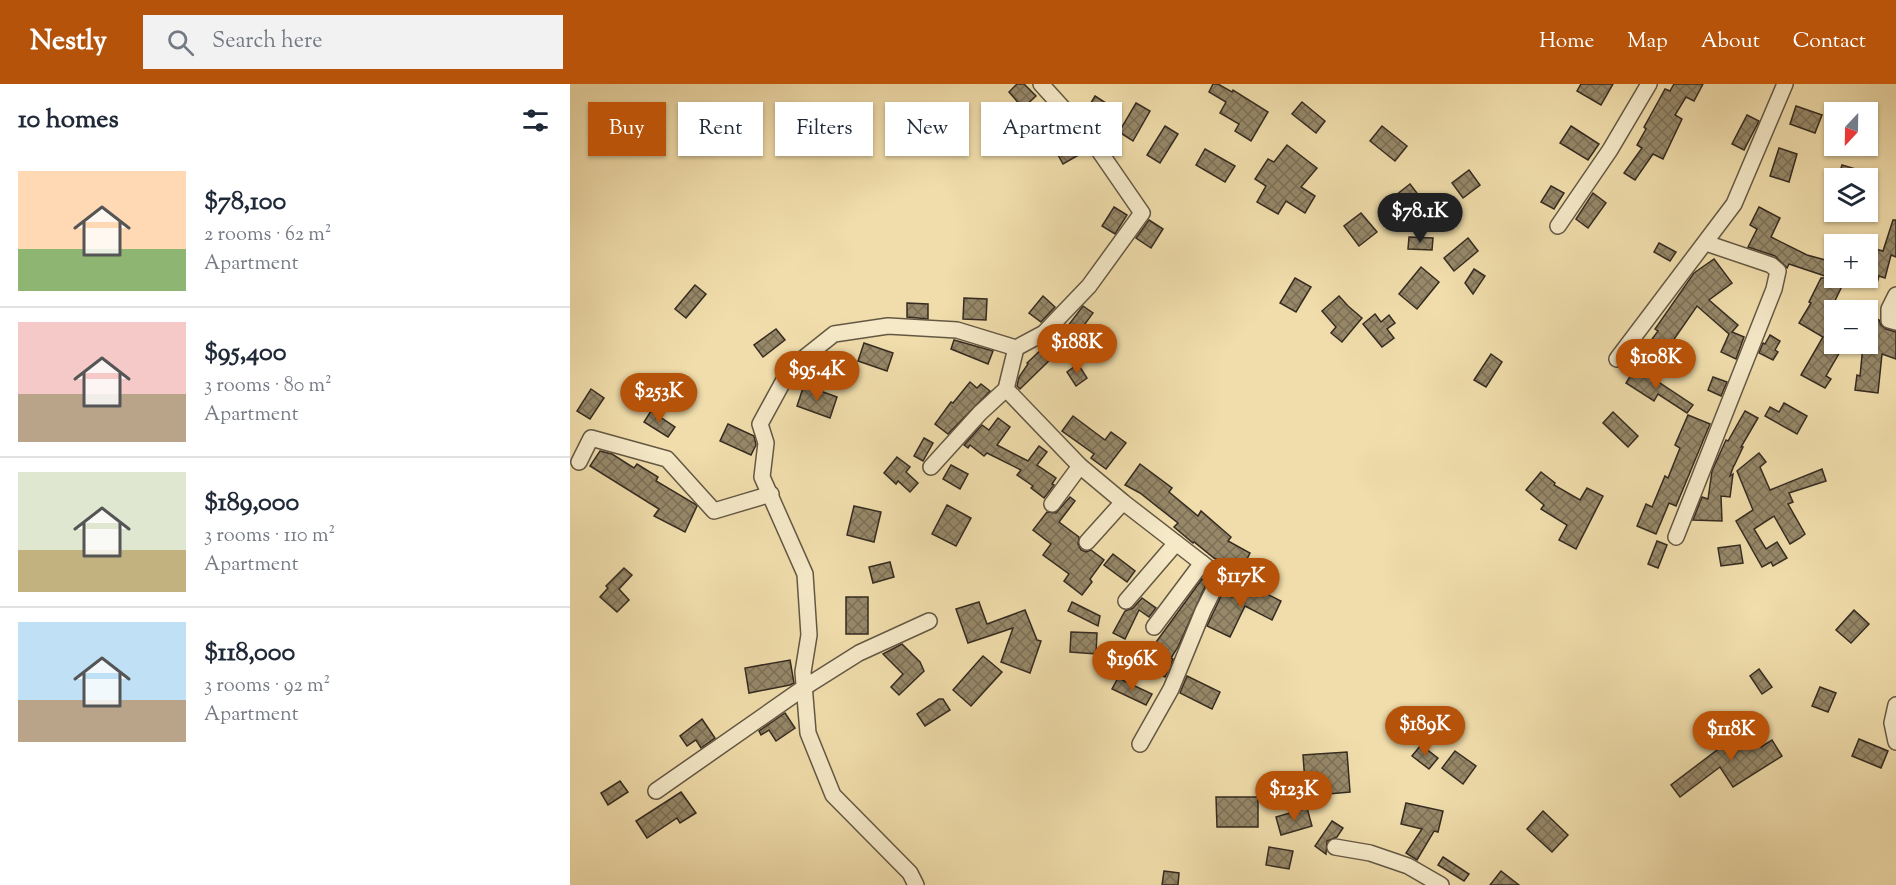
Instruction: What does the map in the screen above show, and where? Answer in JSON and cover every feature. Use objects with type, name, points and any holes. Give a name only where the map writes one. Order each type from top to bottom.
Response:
[{"type":"street","points":[[916,885],[910,873],[833,795],[808,733],[803,672],[809,635],[804,574],[762,477],[766,443],[760,424],[790,369],[834,334],[888,326],[957,330],[1016,348],[1044,333],[1089,286],[1142,213],[1091,139],[1041,84]]},
{"type":"street","points":[[1558,226],[1610,150],[1649,84]]},
{"type":"street","points":[[1617,359],[1734,204],[1785,84]]},
{"type":"street","points":[[1676,537],[1774,289],[1778,271],[1771,265],[1706,243]]},
{"type":"street","points":[[1896,295],[1889,309],[1889,320],[1896,322]]},
{"type":"street","points":[[931,467],[980,413],[1006,389],[1016,348]]},
{"type":"street","points":[[1006,389],[1080,466],[1233,587]]},
{"type":"street","points":[[579,462],[591,438],[667,459],[714,511],[771,494]]},
{"type":"street","points":[[1052,504],[1080,466]]},
{"type":"street","points":[[1087,542],[1123,502]]},
{"type":"street","points":[[1126,601],[1176,543]]},
{"type":"street","points":[[1154,627],[1202,563]]},
{"type":"street","points":[[1140,744],[1172,689],[1203,611],[1220,577]]},
{"type":"street","points":[[656,791],[859,652],[929,621]]},
{"type":"street","points":[[1896,705],[1892,723],[1896,742]]},
{"type":"street","points":[[1335,847],[1370,853],[1408,866],[1442,885]]},
{"type":"building","points":[[1017,84],[1024,84],[1036,96],[1030,102],[1018,102],[1009,92]]},
{"type":"building","points":[[1213,84],[1218,84],[1232,92],[1233,90],[1268,112],[1251,141],[1235,131],[1239,124],[1220,113],[1226,102],[1209,92]]},
{"type":"building","points":[[1581,84],[1613,84],[1601,105],[1577,91]]},
{"type":"building","points":[[1674,84],[1703,84],[1694,101],[1686,97],[1675,115],[1682,119],[1663,159],[1653,154],[1635,180],[1624,173],[1642,148],[1637,145],[1646,129],[1644,127],[1665,89],[1670,91]]},
{"type":"building","points":[[1095,96],[1104,102],[1091,102]]},
{"type":"building","points":[[1302,102],[1325,121],[1316,133],[1292,114]]},
{"type":"building","points":[[1136,103],[1150,111],[1133,141],[1122,134],[1122,127]]},
{"type":"building","points":[[1796,106],[1822,115],[1815,133],[1790,124]]},
{"type":"building","points":[[1747,115],[1759,121],[1744,150],[1732,144]]},
{"type":"building","points":[[1165,126],[1178,134],[1160,163],[1147,155]]},
{"type":"building","points":[[1382,126],[1407,146],[1395,161],[1370,141]]},
{"type":"building","points":[[1571,126],[1599,144],[1588,160],[1560,143]]},
{"type":"building","points":[[1287,145],[1317,168],[1301,187],[1315,196],[1305,213],[1286,201],[1278,214],[1257,202],[1266,186],[1255,179],[1268,159],[1274,162]]},
{"type":"building","points":[[1779,148],[1797,154],[1789,182],[1770,176]]},
{"type":"building","points":[[1205,149],[1235,166],[1225,182],[1196,165]]},
{"type":"building","points":[[1059,156],[1077,156],[1063,164]]},
{"type":"building","points":[[1469,170],[1480,185],[1463,198],[1452,183]]},
{"type":"building","points":[[1410,184],[1420,197],[1396,216],[1386,203]]},
{"type":"building","points":[[1551,186],[1564,193],[1554,209],[1541,202]]},
{"type":"building","points":[[1593,193],[1606,203],[1588,228],[1576,219]]},
{"type":"building","points":[[1114,207],[1127,215],[1115,234],[1102,226]]},
{"type":"building","points":[[1759,207],[1780,218],[1771,237],[1807,255],[1824,260],[1824,276],[1789,264],[1787,268],[1775,256],[1748,247],[1757,229],[1750,225]]},
{"type":"building","points":[[1361,213],[1377,232],[1359,246],[1344,226]]},
{"type":"building","points":[[1149,220],[1163,229],[1151,248],[1136,238]]},
{"type":"building","points":[[1893,220],[1896,220],[1896,257],[1891,255],[1885,278],[1879,276],[1878,280],[1878,250],[1883,251]]},
{"type":"building","points":[[1409,237],[1433,238],[1432,250],[1408,249]]},
{"type":"building","points":[[1468,238],[1478,251],[1454,271],[1444,258]]},
{"type":"building","points":[[1659,243],[1676,252],[1670,261],[1654,252]]},
{"type":"building","points":[[1714,259],[1732,283],[1709,300],[1738,325],[1732,332],[1744,337],[1736,359],[1721,352],[1729,334],[1697,306],[1670,345],[1676,349],[1665,364],[1644,350],[1658,331],[1655,329],[1694,273]]},
{"type":"building","points":[[1421,267],[1439,282],[1417,309],[1399,294]]},
{"type":"building","points":[[1474,269],[1485,276],[1473,294],[1465,283]]},
{"type":"building","points":[[1295,278],[1311,287],[1296,312],[1280,303]]},
{"type":"building","points":[[1821,278],[1824,278],[1824,288],[1841,288],[1835,300],[1824,300],[1824,354],[1839,354],[1826,376],[1831,379],[1825,388],[1801,375],[1823,337],[1799,323],[1811,303],[1809,302]]},
{"type":"building","points":[[695,285],[706,294],[686,318],[675,309]]},
{"type":"building","points":[[1043,296],[1055,307],[1041,322],[1029,313]]},
{"type":"building","points":[[1339,296],[1362,318],[1342,342],[1331,333],[1336,327],[1322,311]]},
{"type":"building","points":[[964,298],[987,299],[986,320],[963,319]]},
{"type":"building","points":[[907,303],[928,304],[928,319],[907,317]]},
{"type":"building","points":[[1083,306],[1093,313],[1071,343],[1061,335]]},
{"type":"building","points":[[1375,314],[1381,322],[1389,315],[1395,323],[1387,329],[1394,338],[1382,347],[1363,324]]},
{"type":"building","points":[[1879,320],[1886,329],[1896,332],[1896,359],[1882,354],[1878,393],[1855,390],[1857,375],[1860,376],[1862,354],[1878,354]]},
{"type":"building","points":[[776,329],[785,340],[763,357],[754,345]]},
{"type":"building","points":[[1770,335],[1780,341],[1775,350],[1778,352],[1773,360],[1759,353],[1763,343],[1765,344]]},
{"type":"building","points":[[954,340],[993,351],[988,364],[951,349]]},
{"type":"building","points":[[864,343],[893,353],[887,371],[858,361]]},
{"type":"building","points":[[1047,344],[1056,354],[1020,389],[1017,386],[1019,377],[1027,363]]},
{"type":"building","points":[[1491,354],[1502,362],[1486,387],[1474,380]]},
{"type":"building","points":[[1078,364],[1087,378],[1076,386],[1067,372]]},
{"type":"building","points":[[1636,367],[1693,405],[1687,413],[1658,394],[1654,401],[1626,383]]},
{"type":"building","points":[[1713,377],[1727,382],[1721,396],[1708,390]]},
{"type":"building","points":[[970,382],[977,388],[981,384],[990,391],[948,434],[935,424]]},
{"type":"building","points":[[804,385],[837,397],[830,418],[797,406]]},
{"type":"building","points":[[591,389],[604,398],[590,419],[577,411]]},
{"type":"building","points":[[1784,403],[1807,416],[1797,434],[1765,416],[1770,407],[1779,412]]},
{"type":"building","points":[[651,411],[675,427],[668,437],[644,422]]},
{"type":"building","points":[[1745,411],[1758,418],[1741,447],[1743,447],[1730,476],[1733,474],[1730,497],[1721,496],[1722,521],[1693,520],[1702,497],[1708,499],[1712,471],[1726,440],[1728,441]]},
{"type":"building","points":[[1613,412],[1638,436],[1628,447],[1603,423]]},
{"type":"building","points":[[1688,415],[1710,424],[1676,506],[1669,503],[1656,534],[1637,526],[1646,504],[1652,507],[1665,476],[1668,478],[1680,448],[1675,445]]},
{"type":"building","points":[[1073,416],[1105,440],[1111,432],[1126,443],[1106,469],[1091,458],[1094,454],[1062,431]]},
{"type":"building","points":[[998,418],[1010,427],[997,445],[1028,461],[1039,446],[1047,452],[1037,465],[1056,478],[1052,484],[1054,485],[1044,498],[1031,488],[1033,486],[1017,475],[1021,470],[987,453],[984,456],[970,445],[968,448],[964,445],[982,425],[989,430]]},
{"type":"building","points":[[728,424],[754,436],[756,445],[751,455],[720,441]]},
{"type":"building","points":[[924,438],[933,443],[923,461],[914,456]]},
{"type":"building","points":[[600,451],[612,454],[634,468],[637,464],[658,477],[656,481],[695,504],[697,506],[685,532],[654,516],[659,509],[590,466]]},
{"type":"building","points":[[1759,453],[1766,462],[1760,467],[1770,490],[1822,469],[1826,481],[1789,493],[1793,502],[1788,504],[1805,534],[1800,538],[1790,544],[1774,516],[1754,529],[1766,549],[1777,542],[1787,558],[1773,566],[1771,562],[1762,567],[1736,521],[1753,510],[1737,471]]},
{"type":"building","points":[[897,457],[910,467],[906,472],[918,483],[910,492],[898,481],[896,484],[884,473]]},
{"type":"building","points":[[1140,464],[1172,488],[1169,492],[1198,516],[1201,511],[1231,537],[1228,541],[1250,553],[1241,571],[1214,558],[1193,543],[1174,527],[1178,523],[1140,493],[1125,485]]},
{"type":"building","points":[[951,465],[968,474],[960,489],[943,479]]},
{"type":"building","points":[[1541,472],[1555,483],[1554,485],[1580,500],[1587,488],[1603,496],[1576,549],[1559,540],[1567,525],[1541,509],[1544,505],[1526,490]]},
{"type":"building","points":[[1070,497],[1075,501],[1059,522],[1079,537],[1078,544],[1081,550],[1086,552],[1091,550],[1104,560],[1082,595],[1064,581],[1069,574],[1043,555],[1051,544],[1033,530],[1047,512],[1056,513]]},
{"type":"building","points":[[947,505],[971,518],[956,546],[932,534]]},
{"type":"building","points":[[854,506],[881,512],[874,542],[847,535]]},
{"type":"building","points":[[1657,541],[1667,545],[1658,568],[1648,564]]},
{"type":"building","points":[[1740,545],[1743,563],[1721,566],[1718,548]]},
{"type":"building","points":[[1113,554],[1135,571],[1127,582],[1104,565]]},
{"type":"building","points":[[890,562],[894,577],[873,583],[869,567]]},
{"type":"building","points":[[624,568],[632,575],[619,589],[629,600],[617,612],[600,597],[608,588],[606,586]]},
{"type":"building","points":[[1202,579],[1207,582],[1171,658],[1173,659],[1165,677],[1133,661],[1142,644],[1147,647],[1150,643],[1154,645]]},
{"type":"building","points":[[1249,585],[1281,601],[1272,620],[1245,606],[1230,637],[1207,626],[1223,592],[1231,597],[1238,595],[1243,598]]},
{"type":"building","points":[[846,597],[868,597],[868,634],[846,634]]},
{"type":"building","points":[[1142,598],[1156,608],[1149,617],[1139,610],[1125,639],[1113,633],[1125,611],[1133,608]]},
{"type":"building","points":[[979,602],[987,624],[1025,610],[1037,640],[1041,641],[1030,673],[1001,662],[1013,628],[968,643],[956,609]]},
{"type":"building","points":[[1072,602],[1100,616],[1098,626],[1068,611]]},
{"type":"building","points":[[1854,610],[1869,624],[1851,643],[1836,630]]},
{"type":"building","points":[[1071,632],[1097,633],[1096,654],[1070,652]]},
{"type":"building","points":[[902,644],[920,662],[924,671],[899,695],[891,687],[903,674],[883,654]]},
{"type":"building","points":[[983,656],[1002,672],[971,706],[953,690]]},
{"type":"building","points":[[790,660],[794,683],[749,693],[745,668]]},
{"type":"building","points":[[1759,669],[1772,687],[1762,694],[1750,676]]},
{"type":"building","points":[[1187,676],[1220,692],[1212,709],[1180,693]]},
{"type":"building","points":[[1118,678],[1152,694],[1146,705],[1112,689]]},
{"type":"building","points":[[1820,687],[1836,693],[1828,712],[1812,706]]},
{"type":"building","points":[[939,699],[943,699],[950,710],[925,726],[917,714]]},
{"type":"building","points":[[785,713],[795,728],[776,741],[769,730],[761,735],[759,731]]},
{"type":"building","points":[[702,719],[715,738],[701,748],[696,740],[687,746],[680,736]]},
{"type":"building","points":[[1746,728],[1761,747],[1772,740],[1782,756],[1733,787],[1720,767],[1680,797],[1671,785]]},
{"type":"building","points":[[1859,739],[1888,751],[1881,768],[1852,756]]},
{"type":"building","points":[[1421,745],[1438,758],[1429,769],[1412,756]]},
{"type":"building","points":[[1455,751],[1476,766],[1463,784],[1442,768]]},
{"type":"building","points":[[1347,752],[1350,792],[1306,796],[1303,755]]},
{"type":"building","points":[[620,781],[628,792],[608,805],[601,793]]},
{"type":"building","points":[[681,792],[696,813],[680,823],[677,818],[647,838],[636,821]]},
{"type":"building","points":[[1216,797],[1258,797],[1258,827],[1217,827]]},
{"type":"building","points":[[1406,803],[1443,811],[1438,832],[1434,831],[1417,860],[1406,853],[1422,829],[1401,824]]},
{"type":"building","points":[[1307,808],[1312,826],[1281,835],[1276,817]]},
{"type":"building","points":[[1543,811],[1568,835],[1552,852],[1527,829]]},
{"type":"building","points":[[1332,821],[1343,828],[1337,837],[1327,841],[1326,854],[1315,846]]},
{"type":"building","points":[[1269,847],[1293,851],[1289,869],[1266,865]]},
{"type":"building","points":[[1443,857],[1469,874],[1464,881],[1438,865]]},
{"type":"building","points":[[1164,871],[1179,873],[1178,885],[1162,885]]},
{"type":"building","points":[[1501,871],[1519,885],[1490,885]]}]
